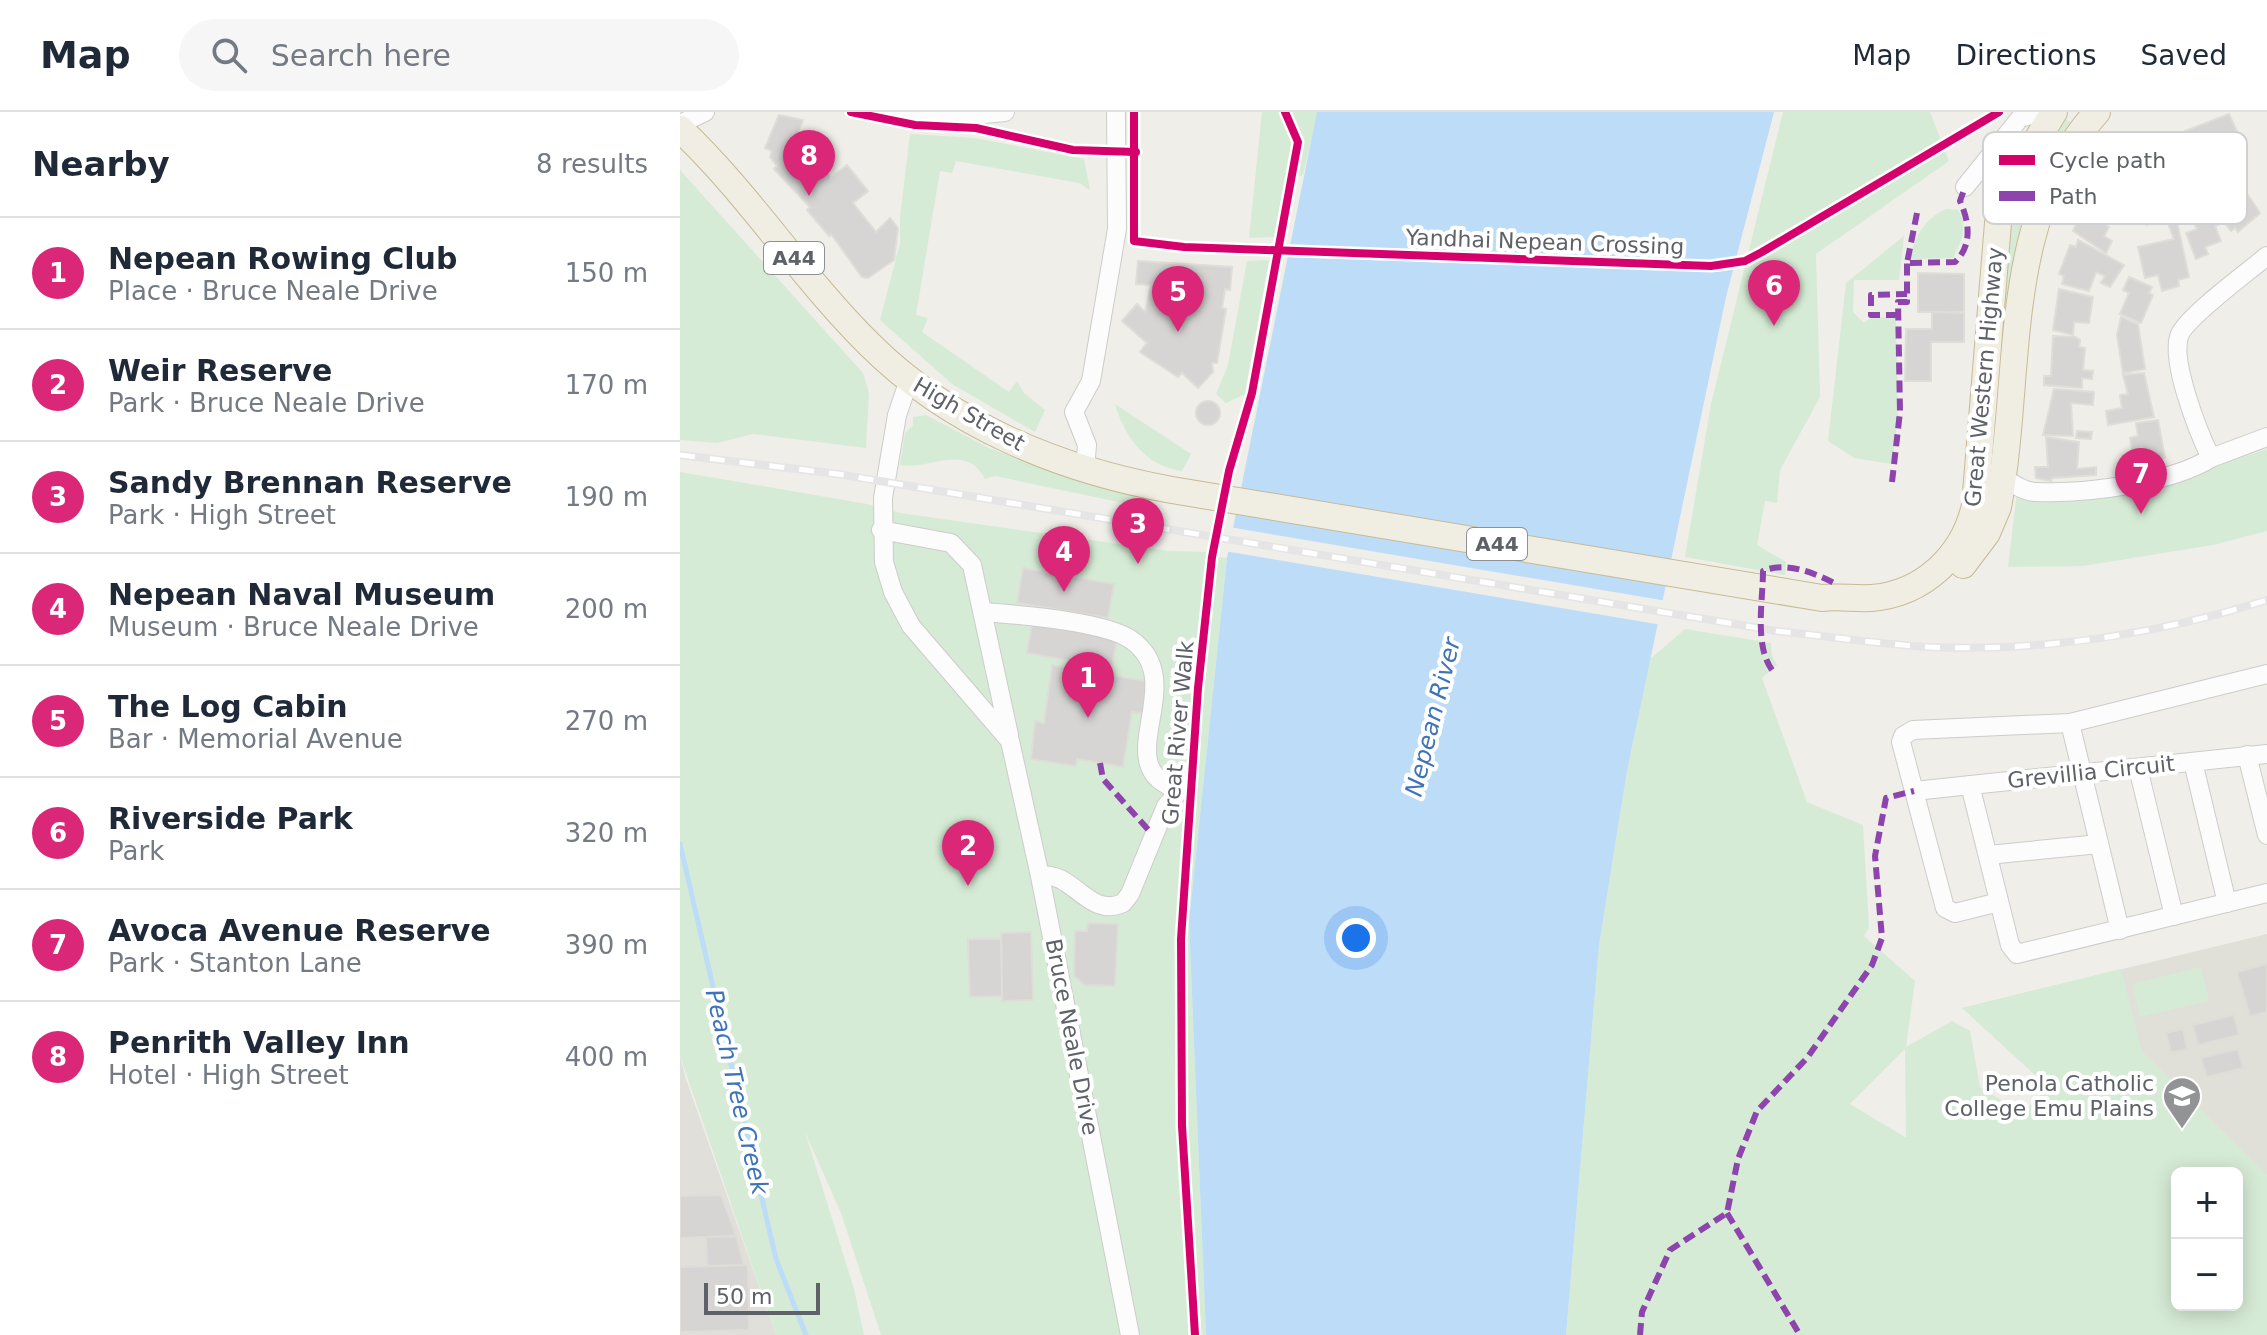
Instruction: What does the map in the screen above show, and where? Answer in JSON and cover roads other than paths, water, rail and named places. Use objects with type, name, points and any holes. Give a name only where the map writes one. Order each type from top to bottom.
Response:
[{"type":"highway","name":"Great Western Highway","points":[[2083,132],[2097,112]]},
{"type":"highway","name":"High Street","points":[[680,124],[724,172],[843,316],[909,380],[1001,436],[1085,470],[1172,490]]},
{"type":"highway","name":"Great Western Highway","points":[[1172,490],[1822,598],[1870,598],[1903,591],[1943,565],[1967,531],[1975,505],[1998,224]]},
{"type":"highway","name":"Great Western Highway","points":[[1822,598],[1831,605],[1886,605],[1913,598],[1947,579],[1975,551],[1993,522],[2003,478],[2022,281],[2036,224]]},
{"type":"street","points":[[680,124],[683,112]]},
{"type":"street","points":[[680,124],[705,112]]},
{"type":"street","points":[[893,112],[943,118],[1005,112]]},
{"type":"street","points":[[1085,470],[1087,445],[1074,412],[1091,381],[1117,229],[1116,112]]},
{"type":"street","points":[[2009,132],[2020,118],[2035,114],[2051,116]]},
{"type":"street","points":[[1965,187],[1983,164]]},
{"type":"street","points":[[2211,458],[2198,430],[2178,354],[2178,338],[2184,327],[2267,256]]},
{"type":"street","name":"Bruce Neale Drive","points":[[909,380],[897,415],[881,530],[888,577],[911,626],[1010,741]]},
{"type":"street","points":[[2003,478],[2037,492],[2178,475],[2211,458],[2267,437]]},
{"type":"street","name":"Bruce Neale Drive","points":[[881,530],[940,538],[961,550],[976,575],[1040,876],[1130,1335]]},
{"type":"street","points":[[985,612],[1112,631],[1138,645],[1156,680],[1146,761],[1151,774],[1161,784],[1185,791],[1166,806],[1130,894],[1123,903],[1097,904],[1060,876],[1040,876]]},
{"type":"street","points":[[1999,902],[1955,913],[1945,908],[1901,742],[1907,733],[2070,723],[2267,674]]},
{"type":"street","points":[[2070,723],[2120,930]]},
{"type":"street","name":"Grevillia Circuit","points":[[1914,791],[2267,754]]},
{"type":"street","points":[[2247,755],[2267,835]]},
{"type":"street","points":[[2193,762],[2227,903]]},
{"type":"street","points":[[2138,768],[2174,916]]},
{"type":"street","points":[[1970,785],[2013,952],[2025,953],[2267,893]]},
{"type":"street","points":[[1988,855],[2099,844]]},
{"type":"water","name":"Nepean River","points":[[1317,112],[1774,112],[1726,297],[1627,771],[1599,945],[1566,1335],[1206,1335],[1189,921],[1227,558]]},
{"type":"waterway","name":"Peach Tree Creek","points":[[680,844],[776,1259],[806,1335]]},
{"type":"railway","points":[[680,455],[838,474],[1776,631],[1891,644],[2014,647],[2100,638],[2185,622],[2267,600]]},
{"type":"place","name":"Penrith Valley Inn","points":[[809,196]]},
{"type":"place","name":"Riverside Park","points":[[1774,326]]},
{"type":"place","name":"The Log Cabin","points":[[1178,332]]},
{"type":"place","name":"Avoca Avenue Reserve","points":[[2141,514]]},
{"type":"place","name":"Sandy Brennan Reserve","points":[[1138,564]]},
{"type":"place","name":"Nepean Naval Museum","points":[[1064,592]]},
{"type":"place","name":"Nepean Rowing Club","points":[[1088,718]]},
{"type":"place","name":"Weir Reserve","points":[[968,886]]},
{"type":"place","name":"Penola Catholic College Emu Plains","points":[[2182,1130]]}]
